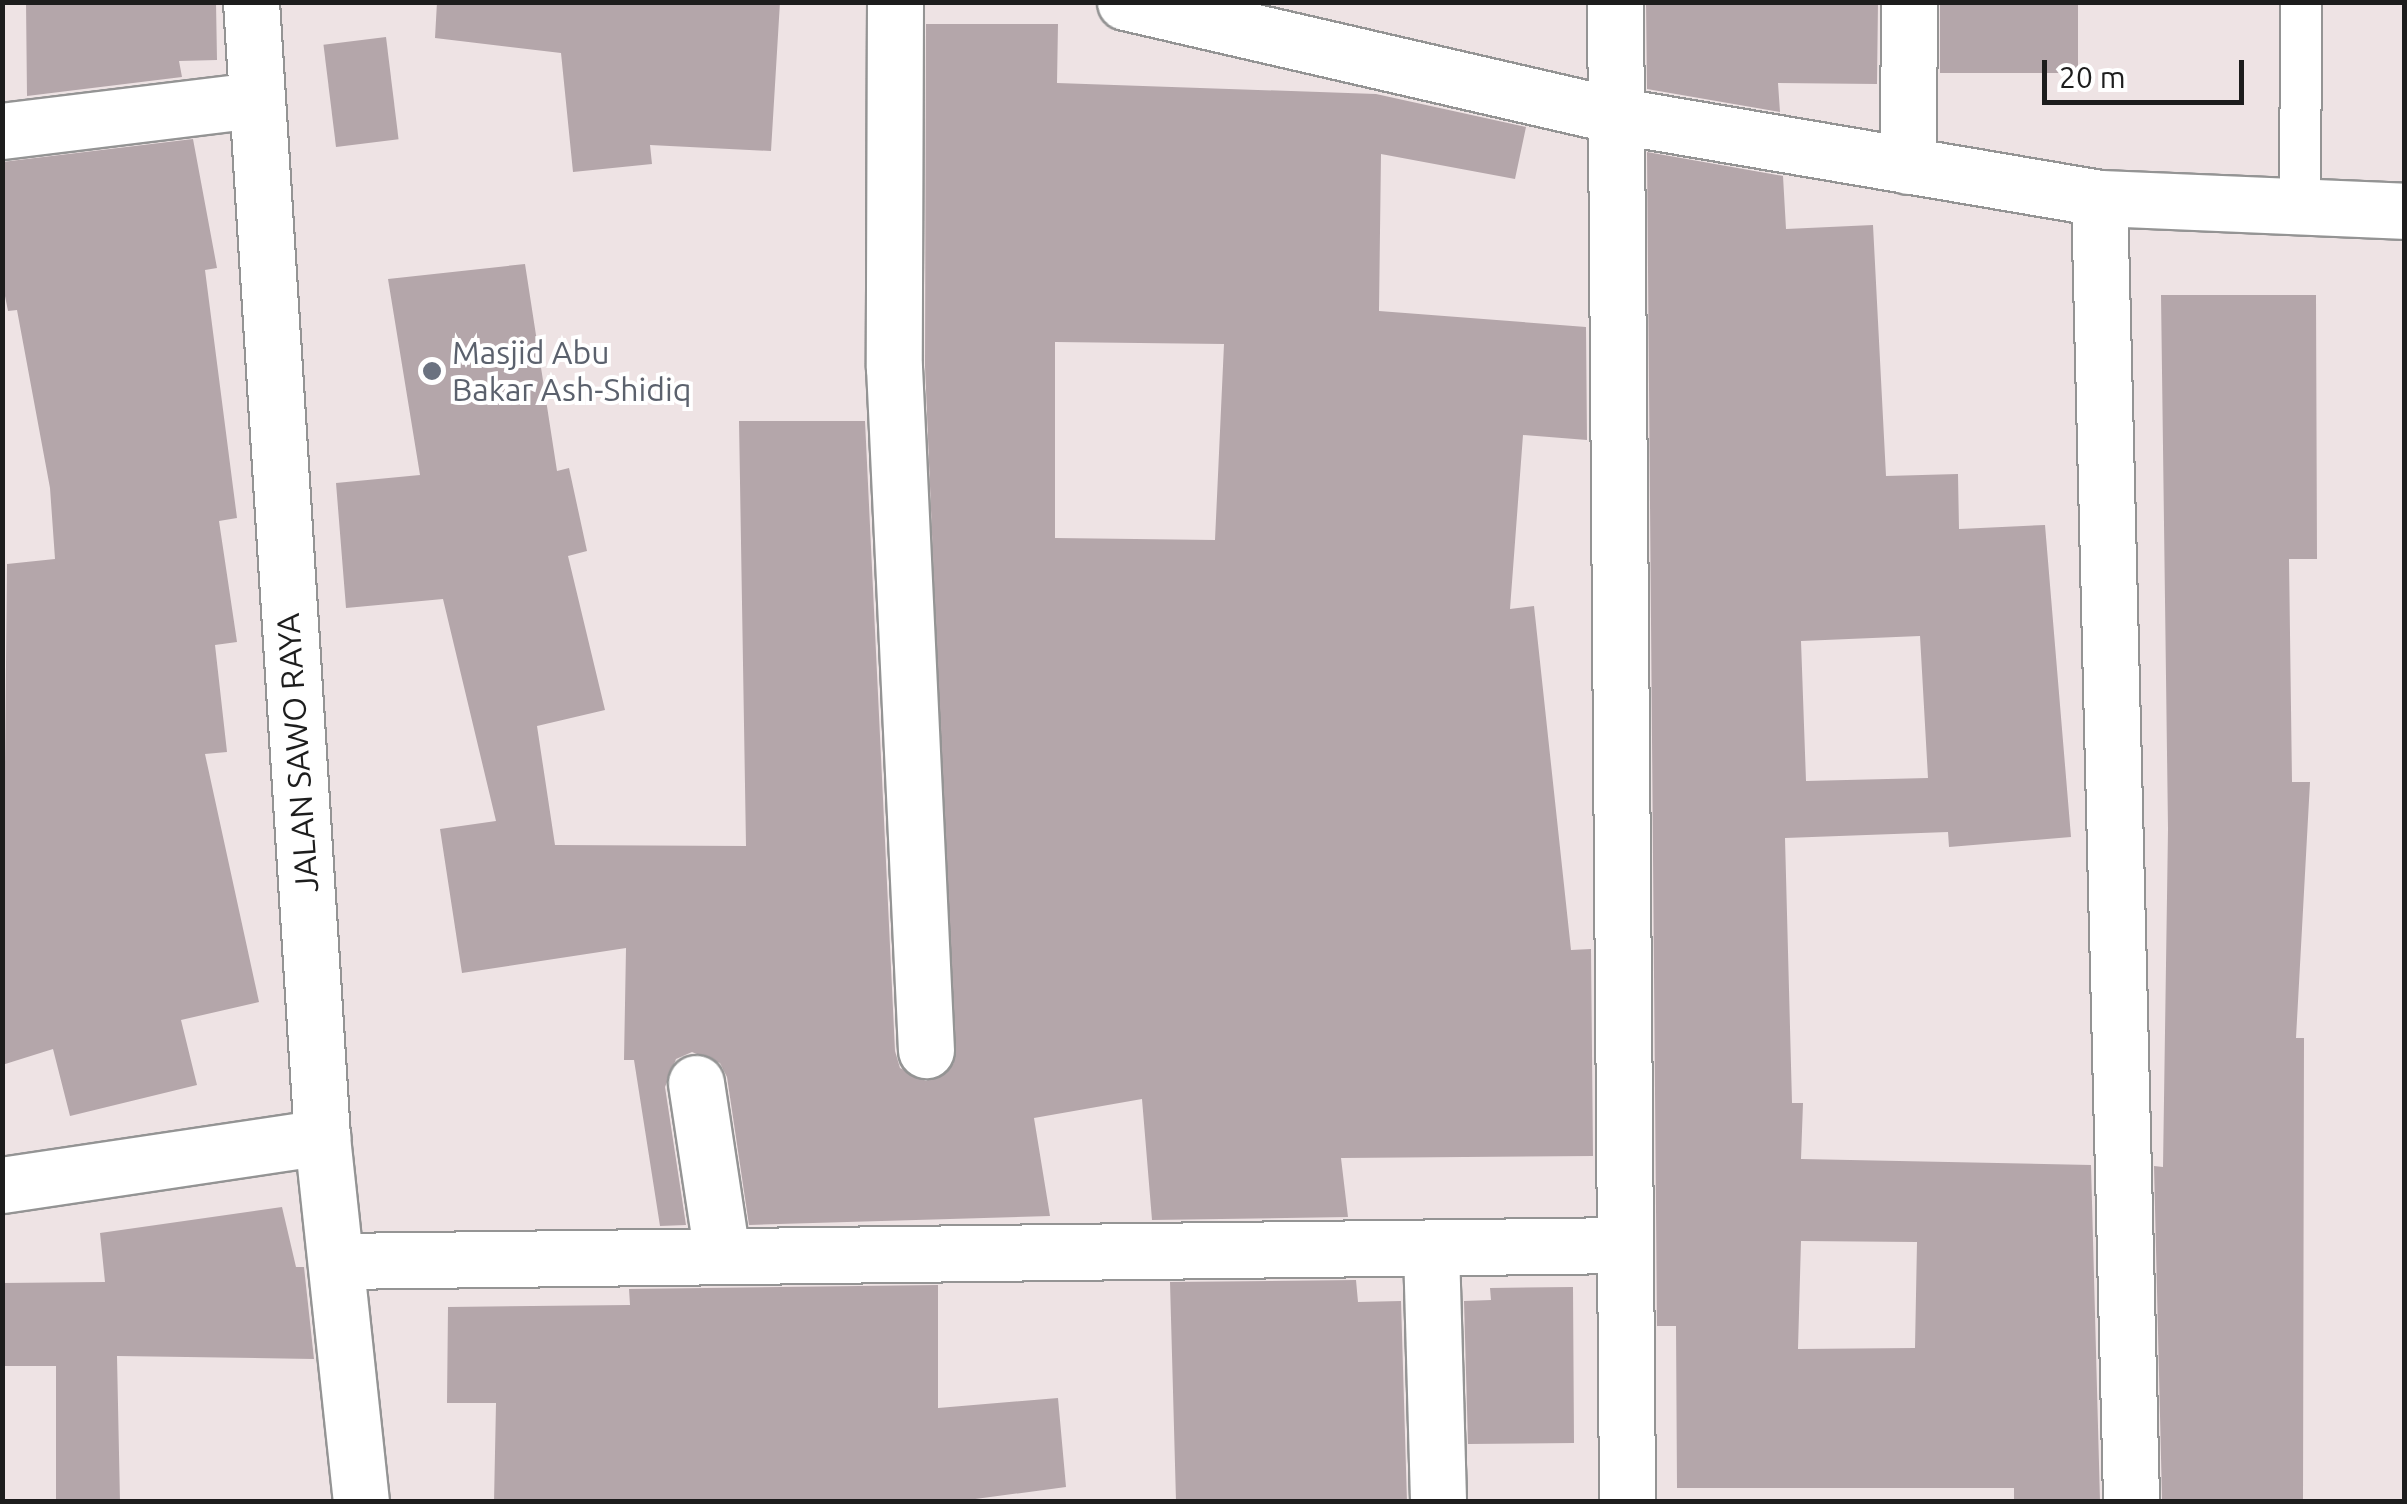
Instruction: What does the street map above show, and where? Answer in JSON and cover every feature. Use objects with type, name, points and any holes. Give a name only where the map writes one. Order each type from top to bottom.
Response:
[{"type":"street","name":"JALAN SAWO RAYA","points":[[251,2],[254,100],[322,1137],[361,1502]]},
{"type":"street","points":[[896,2],[894,367],[926,1050]]},
{"type":"street","points":[[1125,2],[1614,114],[2098,198],[2404,212]]},
{"type":"street","points":[[1615,2],[1619,1245],[1627,1502]]},
{"type":"street","points":[[1908,166],[1909,2]]},
{"type":"street","points":[[2,131],[254,100]]},
{"type":"street","points":[[2098,198],[2130,1502]]},
{"type":"street","points":[[696,1083],[722,1255]]},
{"type":"street","points":[[2,1185],[322,1137]]},
{"type":"street","points":[[336,1261],[1619,1245]]},
{"type":"street","points":[[1431,1249],[1438,1502]]},
{"type":"lane","points":[[2300,208],[2301,2]]},
{"type":"building","points":[[26,2],[216,2],[217,60],[179,61],[182,77],[27,96]]},
{"type":"building","points":[[437,2],[780,2],[771,151],[650,145],[652,164],[573,172],[561,53],[435,38]]},
{"type":"building","points":[[1646,2],[1878,2],[1877,84],[1778,83],[1780,112],[1647,89]]},
{"type":"building","points":[[1940,2],[2078,2],[2078,73],[1940,73]]},
{"type":"building","points":[[926,24],[1058,24],[1057,83],[1376,94],[1526,127],[1515,179],[1381,154],[1379,311],[1586,327],[1587,440],[1523,435],[1510,609],[1534,606],[1571,950],[1591,949],[1593,1156],[1341,1158],[1348,1217],[1152,1220],[1142,1099],[1034,1118],[1050,1216],[749,1225],[727,1077],[720,1063],[692,1052],[676,1059],[665,1087],[686,1225],[660,1226],[634,1060],[624,1060],[626,948],[462,973],[440,829],[496,821],[443,599],[346,608],[336,483],[420,475],[388,279],[525,264],[557,471],[569,468],[587,551],[568,556],[605,710],[537,726],[555,845],[746,846],[739,421],[865,421],[895,1051],[900,1068],[926,1081],[954,1063],[925,366]],"holes":[[[1055,342],[1224,344],[1215,540],[1055,538]]]},
{"type":"building","points":[[386,37],[399,139],[336,147],[323,45]]},
{"type":"building","points":[[193,139],[217,268],[205,270],[237,518],[219,521],[237,642],[215,645],[227,752],[205,754],[259,1002],[181,1020],[197,1085],[70,1116],[53,1049],[2,1065],[7,564],[55,559],[50,488],[17,310],[8,311],[2,281],[2,162]]},
{"type":"building","points":[[1647,152],[1783,176],[1786,229],[1873,225],[1886,476],[1958,474],[1959,529],[2045,525],[2071,837],[1949,847],[1948,832],[1785,838],[1792,1103],[1803,1103],[1801,1159],[2091,1165],[2100,1501],[2014,1502],[2014,1488],[1677,1488],[1676,1326],[1657,1326]],"holes":[[[1920,636],[1928,778],[1806,781],[1801,641]],[[1801,1241],[1917,1242],[1915,1348],[1798,1349]]]},
{"type":"building","points":[[2161,295],[2316,295],[2317,559],[2289,559],[2292,782],[2310,782],[2296,1038],[2304,1038],[2303,1502],[2162,1499],[2154,1166],[2163,1167],[2168,829]]},
{"type":"building","points":[[282,1207],[296,1267],[304,1267],[314,1359],[117,1356],[120,1502],[56,1502],[56,1366],[2,1366],[2,1283],[105,1282],[100,1233]]},
{"type":"building","points":[[1356,1280],[1358,1302],[1401,1301],[1407,1502],[1176,1501],[1170,1282]]},
{"type":"building","points":[[938,1285],[938,1408],[1058,1398],[1066,1487],[953,1502],[494,1502],[496,1403],[447,1403],[448,1307],[630,1305],[629,1289]]},
{"type":"building","points":[[1573,1287],[1574,1443],[1468,1444],[1464,1301],[1491,1300],[1490,1288]]},
{"type":"place","name":"Masjid Abu Bakar Ash-Shidiq","points":[[432,371]]}]
